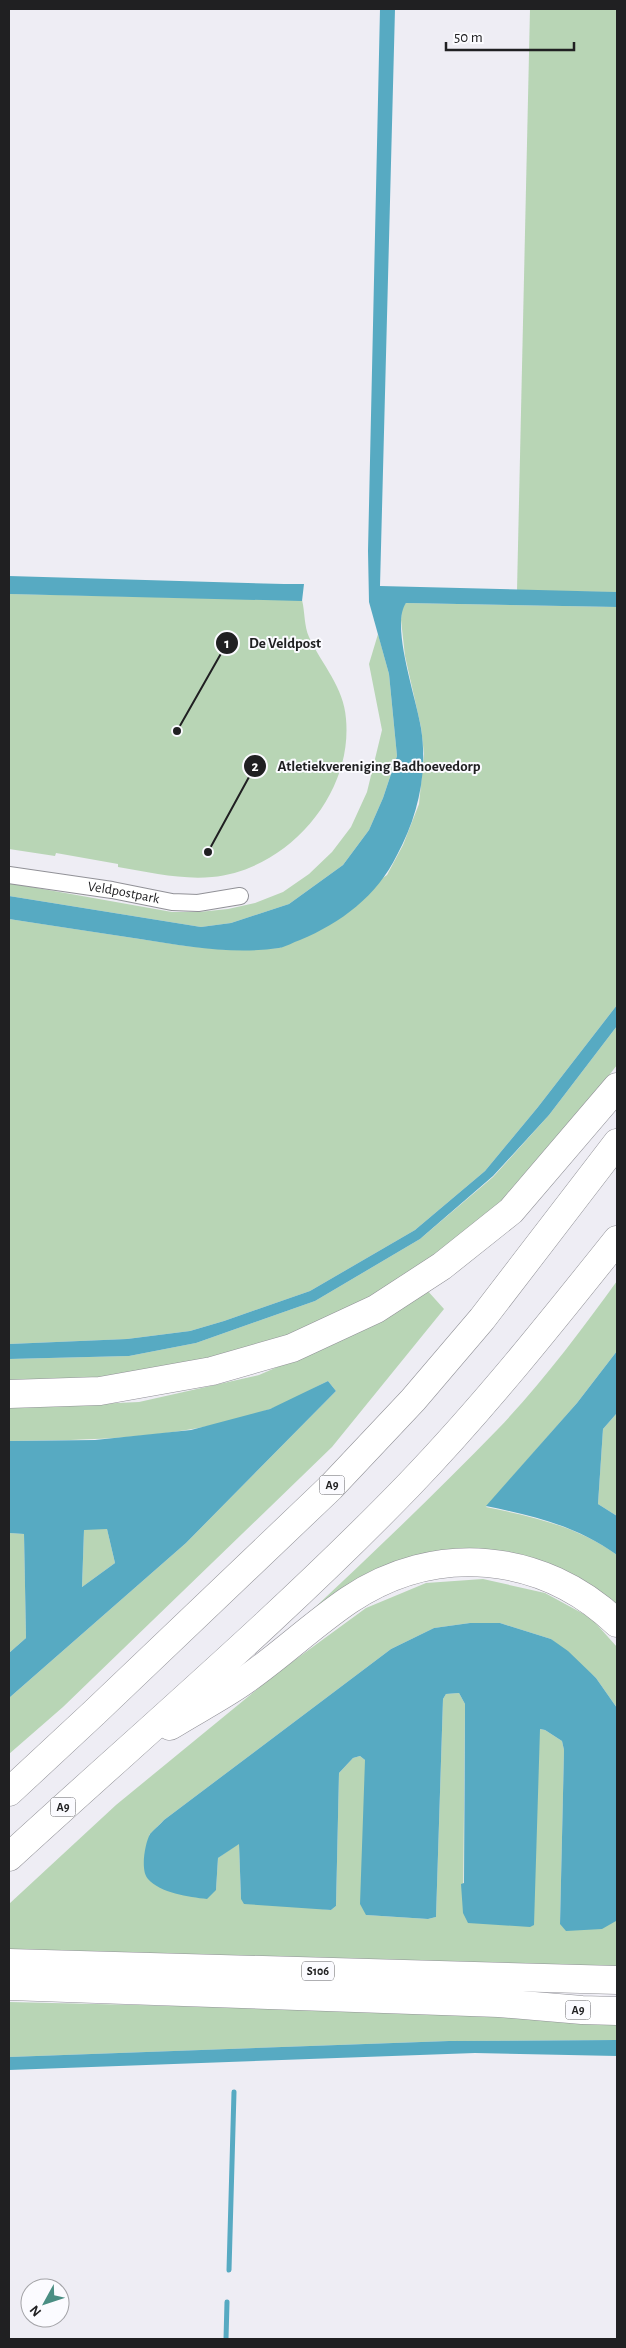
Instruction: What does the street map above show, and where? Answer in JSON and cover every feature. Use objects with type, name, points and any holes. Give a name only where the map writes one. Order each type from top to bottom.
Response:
[{"type":"highway","points":[[9,1394],[100,1391],[212,1371],[292,1348],[376,1309],[442,1266],[511,1211],[617,1087]]},
{"type":"highway","name":"A9","points":[[9,1792],[331,1487],[413,1400],[482,1319],[617,1144]]},
{"type":"highway","name":"A9","points":[[9,1857],[281,1609],[408,1486],[533,1345],[617,1240]]},
{"type":"highway","name":"A9","points":[[118,1758],[242,1682],[310,1628],[351,1599],[390,1579],[412,1571],[435,1565],[459,1563],[502,1564],[524,1568],[566,1586],[603,1610],[617,1623]]},
{"type":"highway","name":"S106","points":[[13,1974],[617,1980]]},
{"type":"highway","name":"S106","points":[[13,1974],[538,2006]]},
{"type":"highway","name":"A9","points":[[538,2006],[617,2011]]},
{"type":"street","name":"Veldpostpark","points":[[9,875],[172,902],[198,903],[240,896]]},
{"type":"green space","points":[[530,9],[617,9],[617,592],[517,591]]},
{"type":"green space","points":[[9,594],[302,600],[307,633],[337,686],[346,719],[345,747],[339,775],[326,801],[310,824],[289,844],[266,860],[240,871],[200,878],[165,875],[118,867],[118,864],[56,853],[55,856],[9,849]]},
{"type":"green space","points":[[406,603],[617,607],[617,1005],[538,1107],[485,1171],[415,1230],[310,1291],[190,1331],[127,1339],[9,1344],[9,919],[186,946],[230,950],[280,948],[387,875],[403,845],[419,804],[424,754],[421,727],[405,656],[401,620],[402,608]]},
{"type":"green space","points":[[378,634],[389,674],[397,756],[383,798],[369,830],[343,865],[289,904],[231,923],[201,927],[9,896],[9,883],[172,912],[199,912],[228,909],[255,903],[283,892],[309,874],[332,852],[351,827],[367,792],[382,730],[369,664]]},
{"type":"green space","points":[[617,1026],[617,1065],[534,1168],[478,1224],[421,1268],[351,1312],[276,1345],[170,1374],[9,1381],[9,1359],[129,1356],[196,1343],[315,1301],[420,1239],[493,1177],[549,1115]]},
{"type":"green space","points":[[617,1281],[617,1351],[577,1403],[486,1507],[538,1519],[571,1530],[602,1545],[617,1555],[617,1616],[471,1557],[309,1613],[475,1453],[514,1412],[560,1357]]},
{"type":"green space","points":[[426,1289],[444,1309],[332,1447],[63,1707],[9,1754],[9,1698],[186,1543],[336,1391],[328,1381],[270,1409],[206,1427],[141,1436],[74,1440],[9,1441],[9,1408],[139,1402],[259,1375],[360,1331]]},
{"type":"green space","points":[[617,1413],[617,1516],[598,1504],[603,1429]]},
{"type":"green space","points":[[84,1529],[107,1529],[115,1563],[82,1587]]},
{"type":"green space","points":[[9,1533],[24,1534],[26,1638],[9,1653]]},
{"type":"green space","points":[[483,1579],[545,1593],[591,1618],[617,1647],[617,1708],[596,1678],[551,1639],[500,1623],[470,1623],[434,1628],[391,1649],[164,1820],[149,1835],[216,1890],[218,1858],[239,1843],[241,1899],[331,1910],[336,1906],[339,1773],[353,1758],[360,1756],[365,1760],[366,1915],[428,1919],[436,1917],[443,1699],[446,1694],[459,1693],[465,1704],[463,1913],[540,1729],[545,1730],[562,1741],[564,1750],[560,1924],[616,1921],[617,1919],[617,1970],[9,1953],[9,1904],[116,1805],[277,1673],[366,1608],[426,1583]]},
{"type":"green space","points":[[9,2002],[617,2016],[617,2040],[449,2041],[9,2057]]},
{"type":"water","points":[[380,9],[395,9],[380,586],[617,592],[617,607],[406,603],[402,614],[401,628],[403,645],[419,715],[423,745],[422,778],[416,810],[397,855],[379,883],[356,906],[330,925],[315,933],[287,946],[244,951],[209,949],[9,919],[9,896],[201,927],[231,923],[289,904],[343,865],[369,830],[383,798],[397,756],[389,674],[369,602],[368,551]]},
{"type":"water","points":[[9,576],[304,584],[302,601],[9,594]]},
{"type":"water","points":[[617,1005],[617,1026],[549,1115],[493,1176],[420,1239],[315,1301],[196,1343],[129,1356],[9,1359],[9,1344],[127,1339],[190,1331],[224,1321],[310,1291],[415,1230],[485,1171],[538,1107]]},
{"type":"water","points":[[617,1351],[617,1413],[603,1429],[598,1504],[617,1516],[617,1555],[571,1529],[538,1518],[486,1506],[577,1403]]},
{"type":"water","points":[[328,1381],[336,1391],[186,1543],[9,1698],[9,1653],[26,1638],[24,1534],[9,1533],[9,1441],[95,1440],[191,1430],[270,1409]],"holes":[[[107,1529],[115,1563],[82,1587],[84,1530]]]},
{"type":"water","points":[[470,1623],[500,1623],[551,1639],[568,1651],[596,1678],[617,1708],[616,1921],[602,1929],[566,1931],[560,1924],[564,1750],[562,1741],[545,1730],[540,1729],[534,1925],[530,1927],[468,1923],[463,1913],[461,1884],[464,1883],[465,1704],[459,1693],[446,1694],[443,1699],[436,1917],[428,1919],[366,1915],[360,1904],[365,1760],[360,1756],[353,1758],[339,1773],[336,1906],[331,1910],[244,1904],[241,1899],[239,1844],[218,1858],[216,1890],[207,1899],[167,1891],[153,1884],[148,1879],[144,1870],[146,1844],[150,1834],[164,1820],[391,1649],[434,1628]]},
{"type":"water","points":[[617,2040],[617,2056],[475,2053],[9,2070],[9,2057],[449,2041]]},
{"type":"waterway","points":[[229,2270],[234,2092]]},
{"type":"waterway","points":[[226,2339],[227,2302]]},
{"type":"place","name":"De Veldpost","points":[[177,731]]},
{"type":"place","name":"Atletiekvereniging Badhoevedorp","points":[[208,852]]}]
